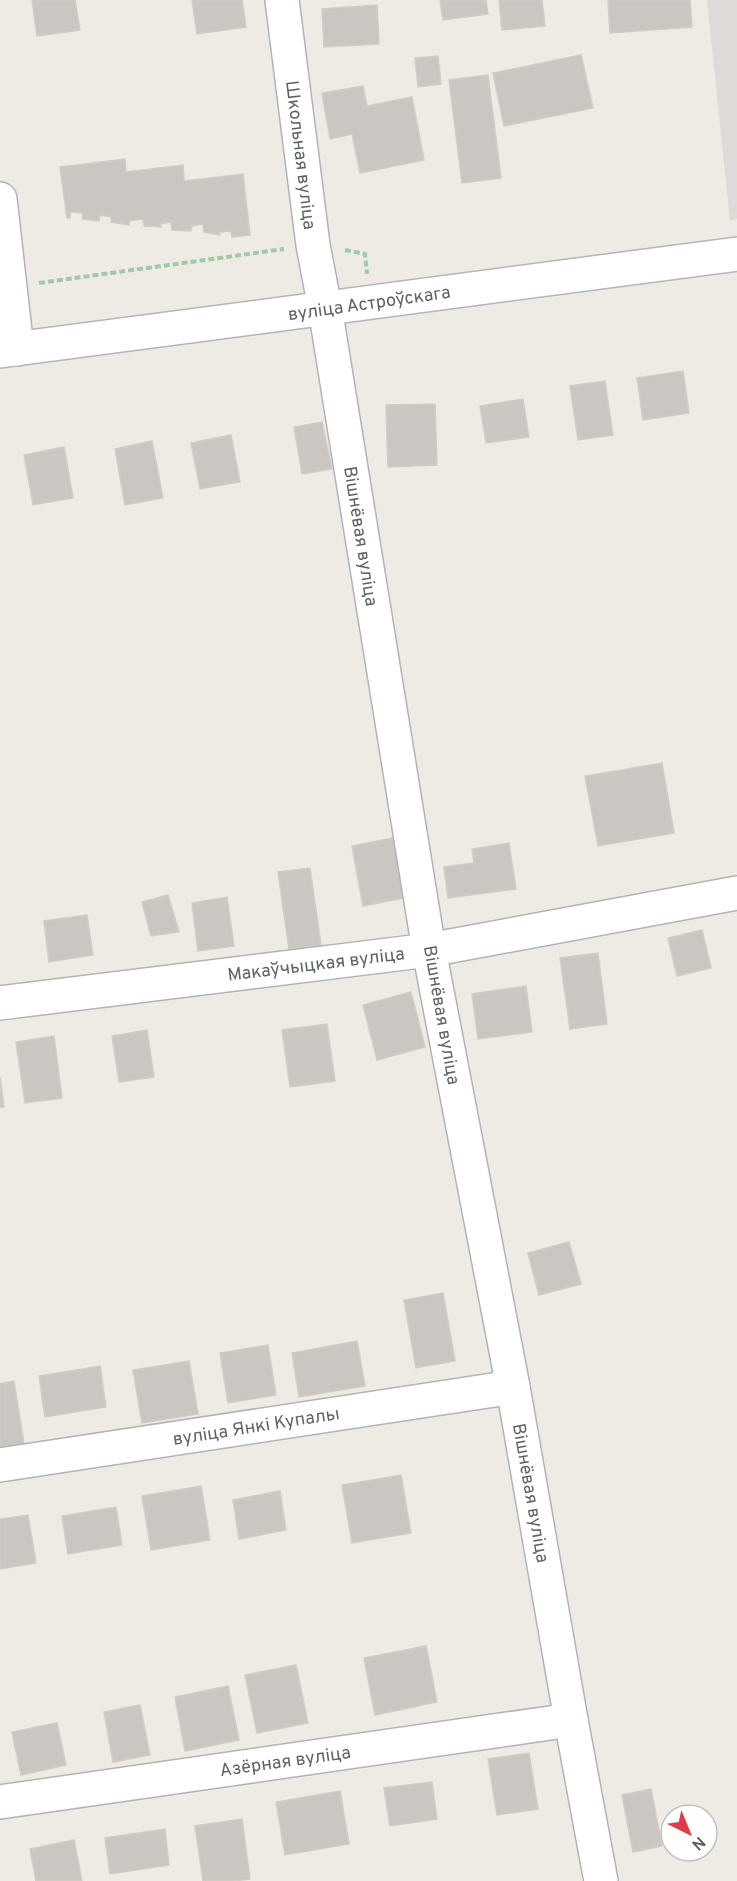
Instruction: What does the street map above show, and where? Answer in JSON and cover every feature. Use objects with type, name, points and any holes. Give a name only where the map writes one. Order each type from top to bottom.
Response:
[{"type":"street","name":"Школьная вуліца","points":[[282,0],[313,245],[325,308]]},
{"type":"street","points":[[0,200],[9,350]]},
{"type":"street","name":"вуліца Астроўскага","points":[[9,350],[737,254]]},
{"type":"street","name":"Вішнёвая вуліца","points":[[325,308],[429,950],[513,1387],[570,1720],[601,1881]]},
{"type":"street","name":"Макаўчыцкая вуліца","points":[[0,1003],[429,950],[737,893]]},
{"type":"street","name":"вуліца Янкі Купалы","points":[[0,1465],[513,1387]]},
{"type":"street","name":"Азёрная вуліца","points":[[0,1802],[570,1720]]},
{"type":"shaded area","points":[[707,0],[737,0],[737,219],[730,220]]},
{"type":"building","points":[[32,0],[75,0],[80,30],[37,36]]},
{"type":"building","points":[[192,0],[242,0],[246,27],[197,34]]},
{"type":"building","points":[[440,0],[486,0],[488,14],[443,20]]},
{"type":"building","points":[[499,0],[542,0],[545,26],[502,30]]},
{"type":"building","points":[[608,0],[690,0],[692,27],[610,33]]},
{"type":"building","points":[[377,5],[379,44],[324,47],[322,9]]},
{"type":"building","points":[[581,55],[593,108],[504,126],[493,73]]},
{"type":"building","points":[[438,56],[441,84],[418,87],[415,58]]},
{"type":"building","points":[[488,75],[501,178],[462,183],[449,80]]},
{"type":"building","points":[[363,86],[367,106],[412,97],[424,160],[360,173],[352,134],[330,139],[322,93]]},
{"type":"building","points":[[125,159],[126,172],[183,165],[184,181],[243,174],[250,235],[232,237],[231,231],[219,232],[220,235],[204,232],[203,224],[192,226],[191,231],[172,230],[171,222],[160,224],[161,227],[144,226],[143,219],[129,221],[129,225],[111,222],[111,217],[100,215],[99,221],[82,219],[83,213],[70,212],[70,218],[67,218],[60,167]]},
{"type":"building","points":[[683,371],[689,413],[643,420],[637,378]]},
{"type":"building","points":[[605,381],[613,435],[578,440],[570,386]]},
{"type":"building","points":[[523,399],[529,437],[486,443],[480,406]]},
{"type":"building","points":[[435,404],[437,465],[388,467],[386,405]]},
{"type":"building","points":[[322,422],[332,469],[302,474],[294,427]]},
{"type":"building","points":[[231,435],[240,482],[200,489],[191,443]]},
{"type":"building","points":[[152,441],[163,498],[125,505],[115,449]]},
{"type":"building","points":[[64,447],[73,498],[33,505],[24,455]]},
{"type":"building","points":[[662,763],[674,833],[598,846],[585,776]]},
{"type":"building","points":[[393,838],[404,898],[363,906],[352,846]]},
{"type":"building","points":[[509,843],[516,889],[448,898],[444,867],[474,863],[472,849]]},
{"type":"building","points":[[310,868],[321,945],[289,949],[278,872]]},
{"type":"building","points":[[168,895],[179,932],[151,936],[142,902]]},
{"type":"building","points":[[227,897],[234,946],[198,951],[192,903]]},
{"type":"building","points":[[87,915],[93,955],[49,962],[44,921]]},
{"type":"building","points":[[702,930],[711,968],[677,976],[668,938]]},
{"type":"building","points":[[598,953],[607,1024],[570,1029],[560,958]]},
{"type":"building","points":[[526,986],[532,1032],[478,1039],[472,994]]},
{"type":"building","points":[[411,992],[425,1047],[377,1060],[363,1005]]},
{"type":"building","points":[[327,1024],[335,1081],[290,1087],[282,1030]]},
{"type":"building","points":[[147,1030],[154,1077],[119,1082],[112,1036]]},
{"type":"building","points":[[54,1036],[62,1098],[25,1103],[16,1042]]},
{"type":"building","points":[[0,1077],[4,1107],[0,1107]]},
{"type":"building","points":[[569,1242],[581,1284],[539,1295],[528,1253]]},
{"type":"building","points":[[443,1293],[455,1361],[416,1368],[404,1300]]},
{"type":"building","points":[[357,1341],[365,1386],[299,1397],[292,1353]]},
{"type":"building","points":[[268,1345],[276,1395],[228,1403],[220,1353]]},
{"type":"building","points":[[189,1361],[198,1414],[142,1423],[133,1370]]},
{"type":"building","points":[[100,1366],[106,1407],[45,1417],[39,1376]]},
{"type":"building","points":[[14,1381],[24,1444],[0,1448],[0,1384]]},
{"type":"building","points":[[401,1475],[411,1533],[352,1543],[342,1485]]},
{"type":"building","points":[[201,1486],[210,1540],[151,1550],[142,1496]]},
{"type":"building","points":[[280,1491],[286,1530],[239,1539],[233,1500]]},
{"type":"building","points":[[116,1507],[122,1545],[68,1554],[62,1516]]},
{"type":"building","points":[[28,1515],[36,1563],[0,1569],[0,1519]]},
{"type":"building","points":[[426,1646],[437,1702],[375,1715],[364,1658]]},
{"type":"building","points":[[296,1665],[308,1723],[257,1733],[245,1675]]},
{"type":"building","points":[[228,1686],[239,1740],[185,1751],[175,1697]]},
{"type":"building","points":[[140,1705],[150,1755],[113,1762],[104,1712]]},
{"type":"building","points":[[57,1723],[66,1765],[21,1775],[12,1732]]},
{"type":"building","points":[[529,1753],[538,1809],[497,1815],[488,1759]]},
{"type":"building","points":[[432,1782],[437,1819],[390,1826],[384,1788]]},
{"type":"building","points":[[651,1789],[659,1830],[659,1847],[633,1852],[622,1795]]},
{"type":"building","points":[[340,1791],[349,1844],[285,1855],[276,1802]]},
{"type":"building","points":[[242,1819],[250,1879],[203,1881],[195,1826]]},
{"type":"building","points":[[165,1829],[169,1865],[110,1874],[105,1838]]},
{"type":"building","points":[[74,1840],[82,1881],[36,1881],[30,1849]]}]
